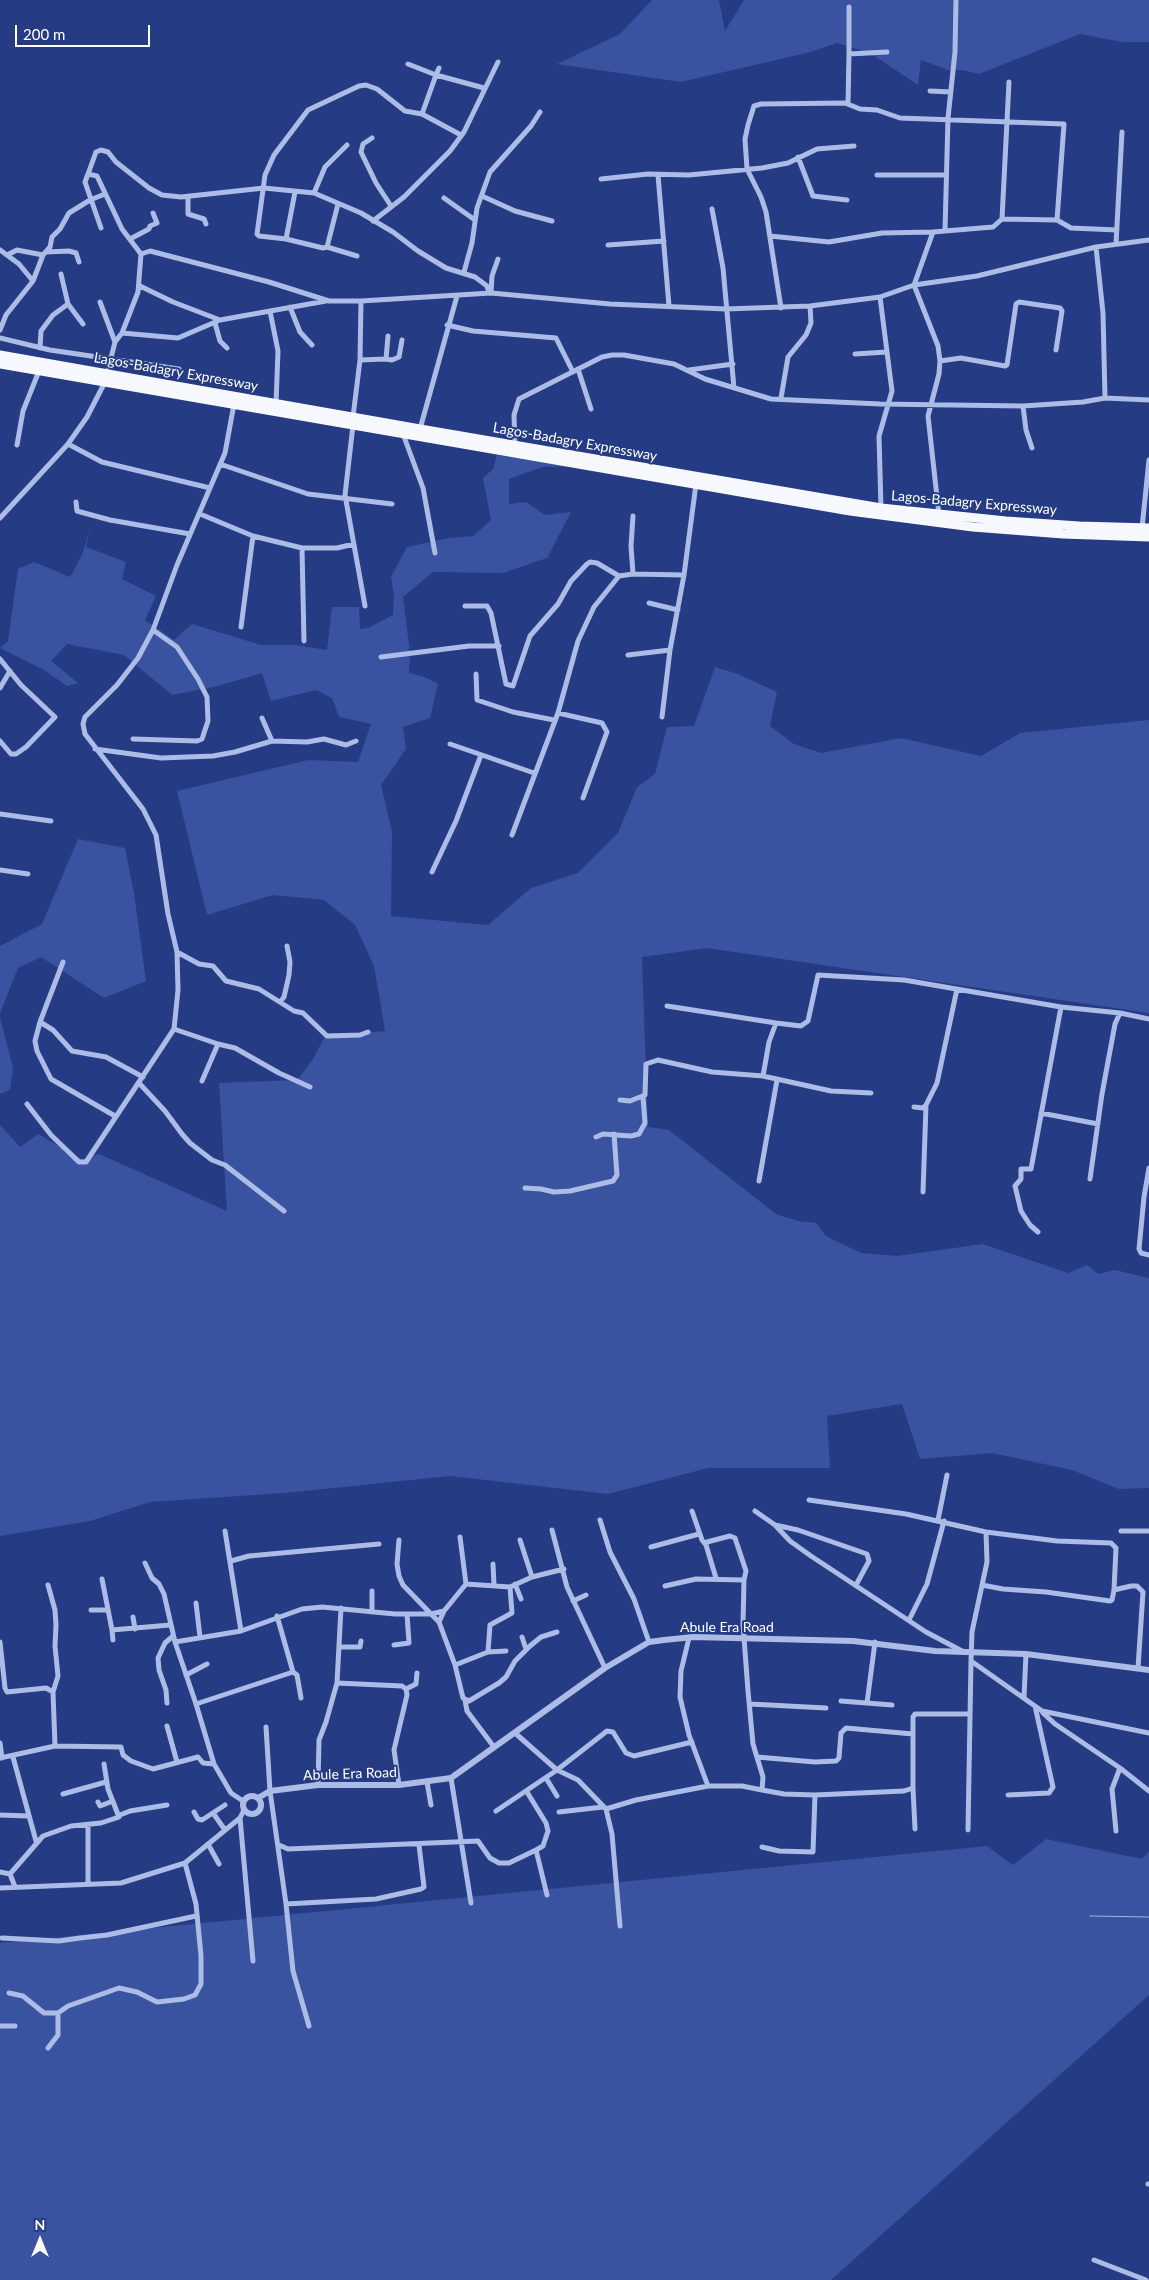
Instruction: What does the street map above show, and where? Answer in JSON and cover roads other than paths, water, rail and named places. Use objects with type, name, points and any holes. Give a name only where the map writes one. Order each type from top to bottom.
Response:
[{"type":"highway","name":"Lagos-Badagry Expressway","points":[[0,355],[234,404],[420,430],[881,508],[939,515],[1079,526],[1145,528]]},
{"type":"highway","name":"Lagos-Badagry Expressway","points":[[0,364],[276,404],[403,434],[850,511],[973,527],[1063,534],[1149,536]]},
{"type":"street","points":[[945,230],[948,118],[956,52],[956,0]]},
{"type":"street","points":[[848,104],[849,7]]},
{"type":"street","points":[[849,54],[887,52]]},
{"type":"street","points":[[373,220],[404,197],[450,151],[461,135],[498,62]]},
{"type":"street","points":[[408,64],[436,75],[484,88]]},
{"type":"street","points":[[422,114],[439,68]]},
{"type":"street","points":[[1002,219],[1009,82]]},
{"type":"street","points":[[357,256],[327,247],[323,248],[286,239],[262,237],[257,234],[265,175],[274,155],[306,111],[327,100],[366,85],[377,89],[405,111],[422,114],[461,135]]},
{"type":"street","points":[[930,91],[951,92]]},
{"type":"street","points":[[781,308],[770,236],[761,198],[747,169],[745,139],[754,106],[761,104],[848,104],[860,109],[877,110],[900,118],[948,118],[1006,123],[1064,124],[1057,220]]},
{"type":"street","points":[[464,272],[475,220],[493,167],[531,126],[540,112]]},
{"type":"street","points":[[1116,244],[1122,132]]},
{"type":"street","points":[[372,138],[363,144],[361,152],[376,183],[391,206]]},
{"type":"street","points":[[314,193],[325,167],[347,144]]},
{"type":"street","points":[[601,179],[648,174],[690,175],[747,169],[788,163],[817,149],[854,146]]},
{"type":"street","points":[[101,228],[85,182],[96,152],[101,150],[108,152],[116,162],[162,195],[172,197],[188,196],[264,188],[314,193],[373,220],[431,260],[446,268],[464,272],[487,286],[490,293]]},
{"type":"street","points":[[798,157],[813,196],[816,198],[847,200]]},
{"type":"street","points":[[0,518],[68,444],[87,416],[106,378],[115,342],[122,333],[140,286],[141,254],[117,222],[97,176],[88,174]]},
{"type":"street","points":[[658,175],[669,306]]},
{"type":"street","points":[[877,175],[946,175]]},
{"type":"street","points":[[286,239],[295,192]]},
{"type":"street","points":[[0,330],[6,314],[34,281],[44,253],[50,247],[52,237],[60,229],[69,213],[90,200],[105,194]]},
{"type":"street","points":[[188,196],[188,214],[204,218],[206,224]]},
{"type":"street","points":[[482,196],[515,211],[552,221]]},
{"type":"street","points":[[444,198],[475,220]]},
{"type":"street","points":[[327,247],[338,204]]},
{"type":"street","points":[[712,209],[723,268],[734,388]]},
{"type":"street","points":[[130,239],[150,226],[157,224],[154,213]]},
{"type":"street","points":[[770,236],[829,242],[882,233],[933,232],[993,227],[1002,219],[1057,220],[1071,228],[1117,230]]},
{"type":"street","points":[[933,232],[914,285],[938,346],[940,361],[939,374],[928,416],[939,515]]},
{"type":"street","points":[[122,333],[178,338],[217,322],[329,301],[361,301],[490,293],[610,304],[726,309],[810,306],[880,296],[914,285],[977,276],[1096,247],[1132,244],[1149,240]]},
{"type":"street","points":[[608,245],[664,241]]},
{"type":"street","points":[[1096,247],[1103,313],[1105,398]]},
{"type":"street","points":[[0,250],[19,264],[34,281]]},
{"type":"street","points":[[7,255],[17,250],[44,253],[69,251],[76,253],[79,262]]},
{"type":"street","points":[[141,254],[155,251],[329,301]]},
{"type":"street","points":[[490,293],[492,276],[498,259]]},
{"type":"street","points":[[60,274],[68,304],[83,324]]},
{"type":"street","points":[[140,286],[217,322]]},
{"type":"street","points":[[420,430],[456,296]]},
{"type":"street","points":[[880,296],[892,391],[878,436],[881,508]]},
{"type":"street","points":[[361,301],[360,360],[346,498],[365,606]]},
{"type":"street","points":[[100,302],[115,342]]},
{"type":"street","points":[[940,361],[961,358],[1007,365],[1016,304],[1019,302],[1060,308],[1062,311],[1056,350]]},
{"type":"street","points":[[40,348],[41,330],[53,315],[68,304]]},
{"type":"street","points":[[780,398],[788,357],[806,335],[812,323],[810,306]]},
{"type":"street","points":[[290,307],[300,332],[312,345]]},
{"type":"street","points":[[270,311],[278,351],[276,404]]},
{"type":"street","points":[[217,322],[220,341],[227,348]]},
{"type":"street","points":[[447,325],[473,331],[556,338],[575,370],[591,409]]},
{"type":"street","points":[[385,359],[388,336]]},
{"type":"street","points":[[0,338],[40,348],[179,369]]},
{"type":"street","points":[[360,360],[392,360],[399,357],[402,340]]},
{"type":"street","points":[[855,354],[887,352]]},
{"type":"street","points":[[515,446],[514,415],[519,399],[602,357],[624,355],[674,364],[705,379],[761,397],[888,404],[1023,406],[1105,398],[1149,400]]},
{"type":"street","points":[[688,370],[733,364]]},
{"type":"street","points":[[17,445],[23,411],[38,371]]},
{"type":"street","points":[[27,1104],[51,1135],[83,1163],[86,1162],[114,1116],[139,1083],[174,1029],[178,990],[177,952],[168,914],[156,835],[143,809],[95,748],[85,734],[83,727],[85,717],[117,685],[138,658],[153,630],[190,534],[225,454],[234,404]]},
{"type":"street","points":[[1023,406],[1027,434],[1032,448]]},
{"type":"street","points":[[403,434],[423,488],[435,553]]},
{"type":"street","points":[[68,444],[102,462],[210,488]]},
{"type":"street","points":[[1145,528],[1149,460]]},
{"type":"street","points":[[220,464],[308,494],[392,504]]},
{"type":"street","points":[[662,718],[670,650],[684,575],[696,484]]},
{"type":"street","points":[[76,502],[77,511],[110,520],[190,534]]},
{"type":"street","points":[[200,514],[253,536],[302,548],[338,548],[354,544]]},
{"type":"street","points":[[633,516],[631,546],[633,574]]},
{"type":"street","points":[[241,627],[253,536]]},
{"type":"street","points":[[302,548],[304,641]]},
{"type":"street","points":[[465,606],[487,606],[491,613],[500,646],[506,684],[513,686],[530,636],[558,604],[571,582],[587,564],[590,562],[598,563],[619,576]]},
{"type":"street","points":[[512,835],[558,712],[582,629],[600,597],[619,576],[633,574],[684,575]]},
{"type":"street","points":[[649,603],[678,610]]},
{"type":"street","points":[[133,738],[199,741],[204,736],[208,721],[207,697],[198,679],[178,646],[153,630]]},
{"type":"street","points":[[381,657],[470,646],[500,646]]},
{"type":"street","points":[[628,655],[670,650]]},
{"type":"street","points":[[0,659],[21,685],[53,713],[55,717],[26,747],[16,754],[11,754],[0,741]]},
{"type":"street","points":[[0,688],[10,671]]},
{"type":"street","points":[[476,674],[477,700],[513,712],[554,720]]},
{"type":"street","points":[[558,712],[602,722],[607,732],[583,798]]},
{"type":"street","points":[[262,718],[272,741]]},
{"type":"street","points":[[95,748],[161,758],[236,752],[272,741],[307,742],[324,739],[346,745],[356,742]]},
{"type":"street","points":[[450,744],[534,773]]},
{"type":"street","points":[[432,872],[456,821],[481,755]]},
{"type":"street","points":[[0,814],[51,821]]},
{"type":"street","points":[[0,870],[28,874]]},
{"type":"street","points":[[280,1002],[284,997],[289,975],[290,962],[287,946]]},
{"type":"street","points":[[177,952],[199,964],[213,966],[226,981],[259,989],[294,1011],[308,1016],[319,1030],[327,1036],[360,1035],[368,1032]]},
{"type":"street","points":[[63,962],[40,1022],[35,1042],[48,1076],[114,1116]]},
{"type":"street","points":[[667,1006],[802,1026],[808,1021],[818,975],[904,980],[1149,1019]]},
{"type":"street","points":[[924,1192],[926,1105],[940,1074],[957,989]]},
{"type":"street","points":[[1038,1232],[1030,1225],[1021,1211],[1017,1201],[1015,1186],[1021,1179],[1022,1169],[1031,1169],[1060,1006]]},
{"type":"street","points":[[1090,1179],[1110,1051],[1115,1024],[1120,1013]]},
{"type":"street","points":[[40,1022],[54,1030],[72,1051],[106,1057],[142,1077]]},
{"type":"street","points":[[763,1076],[769,1042],[776,1023]]},
{"type":"street","points":[[174,1029],[235,1048],[279,1073],[310,1086]]},
{"type":"street","points":[[202,1081],[218,1044]]},
{"type":"street","points":[[596,1137],[600,1134],[631,1136],[642,1132],[645,1122],[643,1097],[645,1095],[646,1064],[658,1060],[712,1072],[763,1076],[831,1091],[871,1093]]},
{"type":"street","points":[[759,1181],[777,1080]]},
{"type":"street","points":[[139,1083],[165,1110],[190,1143],[212,1160],[232,1170],[284,1211]]},
{"type":"street","points":[[620,1100],[643,1097]]},
{"type":"street","points":[[914,1107],[923,1108],[926,1105]]},
{"type":"street","points":[[1041,1113],[1098,1124]]},
{"type":"street","points":[[525,1188],[554,1192],[570,1191],[613,1182],[617,1175],[614,1134]]},
{"type":"street","points":[[1149,1168],[1139,1249],[1141,1253],[1149,1255]]},
{"type":"street","points":[[909,1620],[927,1584],[941,1521],[947,1475]]},
{"type":"street","points":[[809,1500],[865,1507],[941,1521],[986,1532],[1057,1541],[1111,1543],[1116,1548],[1112,1600],[1002,1589],[982,1585]]},
{"type":"street","points":[[692,1511],[706,1545],[716,1578]]},
{"type":"street","points":[[755,1511],[775,1525],[790,1541],[930,1634],[962,1652]]},
{"type":"street","points":[[600,1520],[610,1552],[634,1600],[649,1642]]},
{"type":"street","points":[[775,1525],[798,1530],[867,1554],[868,1561],[856,1585]]},
{"type":"street","points":[[552,1530],[564,1569],[567,1587],[605,1668]]},
{"type":"street","points":[[225,1531],[241,1631]]},
{"type":"street","points":[[1121,1531],[1149,1531]]},
{"type":"street","points":[[968,1830],[972,1632],[988,1551],[986,1532]]},
{"type":"street","points":[[651,1547],[700,1534]]},
{"type":"street","points":[[706,1545],[714,1540],[733,1536],[746,1571],[743,1624],[746,1640],[753,1744],[763,1777],[762,1790]]},
{"type":"street","points":[[439,1622],[444,1611],[466,1584],[460,1537]]},
{"type":"street","points":[[399,1540],[399,1576],[408,1592],[439,1622],[465,1700],[467,1712],[494,1748]]},
{"type":"street","points":[[520,1540],[532,1578]]},
{"type":"street","points":[[231,1561],[249,1556],[379,1544]]},
{"type":"street","points":[[0,1888],[121,1882],[185,1862],[240,1818],[244,1810],[243,1801],[231,1792],[214,1764],[174,1639],[164,1594],[152,1578],[145,1563]]},
{"type":"street","points":[[493,1564],[494,1585]]},
{"type":"street","points":[[466,1584],[513,1585],[564,1569]]},
{"type":"street","points":[[102,1579],[113,1640]]},
{"type":"street","points":[[665,1586],[696,1579],[744,1580]]},
{"type":"street","points":[[48,1585],[55,1610],[56,1625],[55,1646],[58,1676],[53,1692],[55,1746]]},
{"type":"street","points":[[513,1585],[522,1599]]},
{"type":"street","points":[[488,1652],[490,1625],[512,1613],[513,1585]]},
{"type":"street","points":[[1114,1590],[1137,1586],[1143,1592],[1138,1668]]},
{"type":"street","points":[[372,1591],[372,1612]]},
{"type":"street","points":[[573,1601],[586,1595]]},
{"type":"street","points":[[196,1603],[200,1637]]},
{"type":"street","points":[[167,1703],[166,1690],[159,1670],[158,1658],[165,1643],[174,1639],[241,1631],[302,1608],[341,1608],[407,1614],[431,1614],[444,1611]]},
{"type":"street","points":[[318,1785],[319,1740],[337,1683],[341,1608]]},
{"type":"street","points":[[91,1610],[108,1610]]},
{"type":"street","points":[[394,1645],[409,1643],[407,1614]]},
{"type":"street","points":[[277,1616],[292,1672],[297,1675],[301,1698]]},
{"type":"street","points":[[133,1617],[134,1629]]},
{"type":"street","points":[[112,1630],[170,1625]]},
{"type":"street","points":[[465,1700],[469,1701],[499,1683],[526,1649],[541,1637],[557,1632]]},
{"type":"street","points":[[522,1637],[526,1649]]},
{"type":"street","points":[[689,1638],[680,1684],[683,1717],[708,1786]]},
{"type":"street","name":"Abule Era Road","points":[[243,1801],[250,1796],[258,1798],[270,1790],[318,1785],[399,1785],[451,1778],[605,1668],[649,1642],[689,1638],[875,1642],[935,1651],[1026,1654],[1149,1670]]},
{"type":"street","points":[[339,1647],[360,1647],[361,1641]]},
{"type":"street","points":[[0,1642],[7,1692],[46,1688],[53,1692]]},
{"type":"street","points":[[866,1703],[875,1642]]},
{"type":"street","points":[[454,1665],[488,1652],[506,1651]]},
{"type":"street","points":[[1024,1697],[1026,1654]]},
{"type":"street","points":[[971,1662],[1024,1697],[1055,1724],[1120,1768],[1149,1791]]},
{"type":"street","points":[[186,1675],[207,1664]]},
{"type":"street","points":[[196,1704],[292,1672]]},
{"type":"street","points":[[406,1689],[416,1684],[417,1673]]},
{"type":"street","points":[[337,1683],[402,1686],[406,1689],[407,1695],[394,1750],[399,1785]]},
{"type":"street","points":[[841,1700],[892,1705]]},
{"type":"street","points":[[750,1704],[826,1708]]},
{"type":"street","points":[[1008,1795],[1049,1793],[1053,1787],[1034,1705]]},
{"type":"street","points":[[1042,1712],[1149,1733]]},
{"type":"street","points":[[915,1829],[913,1717],[915,1714],[969,1714]]},
{"type":"street","points":[[167,1726],[177,1762]]},
{"type":"street","points":[[266,1727],[270,1790],[279,1845],[292,1972],[309,2026]]},
{"type":"street","points":[[757,1757],[814,1762],[836,1760],[838,1758],[841,1733],[846,1728],[913,1734]]},
{"type":"street","points":[[496,1812],[558,1770],[607,1730],[613,1732],[626,1753],[634,1756],[692,1742]]},
{"type":"street","points":[[515,1733],[558,1770],[578,1780],[604,1808],[612,1834],[620,1926]]},
{"type":"street","points":[[0,1743],[1,1758],[13,1757],[55,1746],[121,1747],[123,1755],[132,1761],[153,1769],[198,1758],[203,1763],[214,1764]]},
{"type":"street","points":[[13,1757],[36,1841]]},
{"type":"street","points":[[104,1764],[106,1782],[120,1815]]},
{"type":"street","points":[[1116,1831],[1112,1789],[1120,1768]]},
{"type":"street","points":[[451,1778],[471,1903]]},
{"type":"street","points":[[546,1778],[557,1796]]},
{"type":"street","points":[[63,1794],[106,1782]]},
{"type":"street","points":[[427,1782],[431,1806]]},
{"type":"street","points":[[559,1812],[604,1808],[708,1786],[742,1786],[784,1794],[904,1791],[914,1788]]},
{"type":"street","points":[[279,1845],[288,1849],[479,1841],[490,1858],[499,1863],[509,1862],[543,1846],[548,1831],[546,1823],[527,1792]]},
{"type":"street","points":[[762,1847],[779,1851],[812,1852],[815,1794]]},
{"type":"street","name":"Abule Era Road","points":[[244,1810],[249,1814],[258,1812],[261,1804],[258,1798]]},
{"type":"street","points":[[98,1802],[100,1806],[113,1801]]},
{"type":"street","points":[[10,1874],[36,1841],[55,1830],[101,1823],[130,1812],[167,1805]]},
{"type":"street","points":[[194,1812],[200,1820],[225,1805]]},
{"type":"street","points":[[213,1813],[225,1830]]},
{"type":"street","points":[[0,1815],[28,1816]]},
{"type":"street","points":[[240,1818],[253,1961]]},
{"type":"street","points":[[88,1824],[88,1884]]},
{"type":"street","points":[[208,1844],[219,1864]]},
{"type":"street","points":[[286,1904],[376,1899],[421,1889],[424,1887],[419,1844]]},
{"type":"street","points":[[280,1857],[288,1849]]},
{"type":"street","points":[[536,1850],[547,1895]]},
{"type":"street","points":[[9,1993],[24,1996],[44,2013],[58,2013],[68,2006],[119,1988],[137,1992],[157,2002],[184,1999],[195,1995],[200,1984],[202,1972],[196,1904],[185,1862]]},
{"type":"street","points":[[0,1872],[10,1874]]},
{"type":"street","points":[[10,1874],[15,1887]]},
{"type":"street","points":[[2,1938],[59,1941],[107,1935],[196,1916]]},
{"type":"street","points":[[48,2048],[58,2035],[58,2013]]},
{"type":"street","points":[[0,2026],[15,2026]]},
{"type":"street","points":[[1094,2260],[1146,2280]]},
{"type":"waterway","points":[[1090,1916],[1149,1917]]}]
